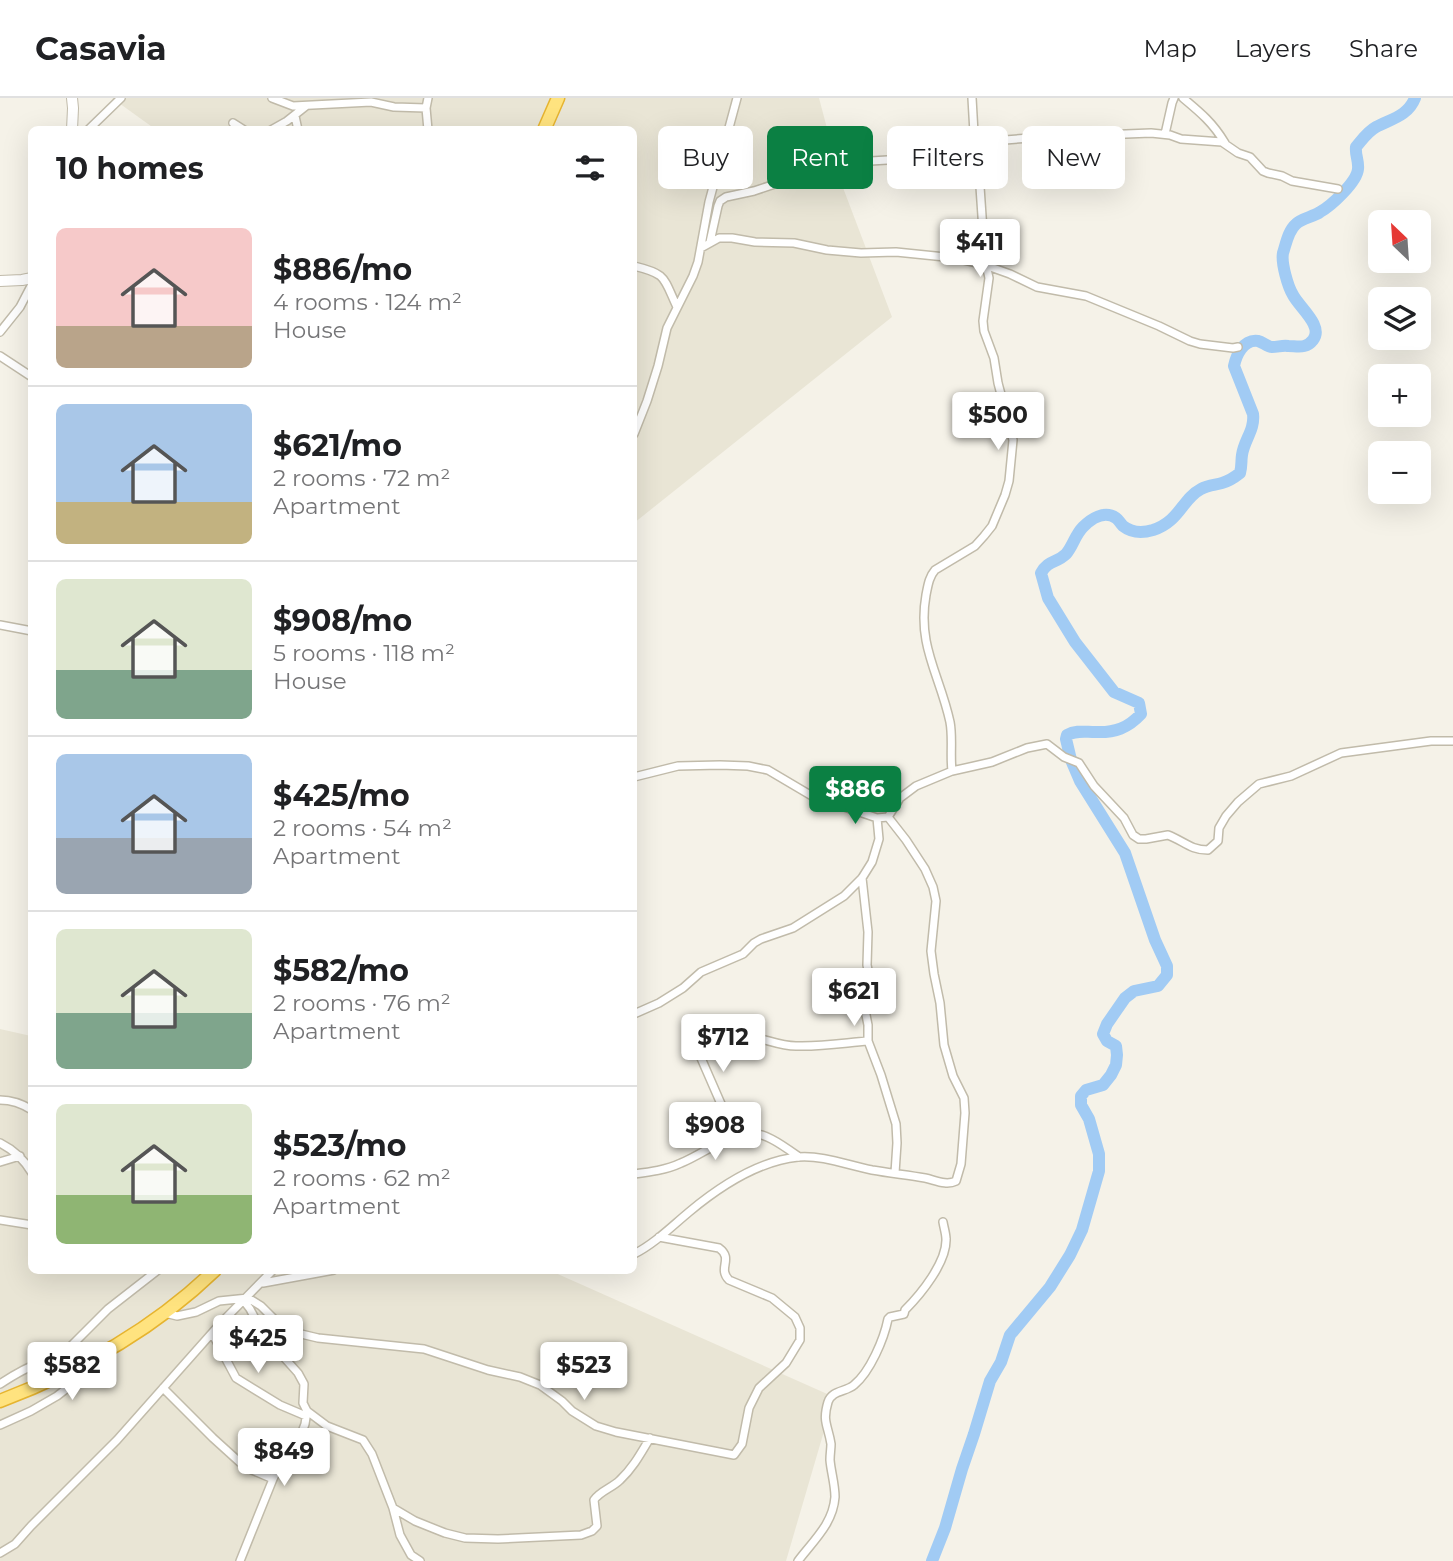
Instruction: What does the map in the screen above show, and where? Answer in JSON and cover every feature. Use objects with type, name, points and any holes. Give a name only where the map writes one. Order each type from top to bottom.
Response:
[{"type":"highway","points":[[546,126],[558,98]]},
{"type":"highway","points":[[0,1401],[56,1378],[120,1344],[165,1312],[210,1274]]},
{"type":"street","points":[[72,98],[72,126]]},
{"type":"street","points":[[92,126],[121,98]]},
{"type":"street","points":[[272,98],[307,106],[371,102],[394,107],[426,108]]},
{"type":"street","points":[[428,98],[428,126]]},
{"type":"street","points":[[637,426],[651,389],[667,328],[693,276],[709,202],[737,98]]},
{"type":"street","points":[[972,98],[974,126]]},
{"type":"street","points":[[1165,134],[1174,98]]},
{"type":"street","points":[[1184,98],[1212,123],[1226,144],[1250,158],[1263,171],[1292,181],[1338,189]]},
{"type":"street","points":[[278,126],[307,106]]},
{"type":"street","points":[[295,116],[297,126]]},
{"type":"street","points":[[233,123],[238,126]]},
{"type":"street","points":[[1008,140],[1151,133],[1226,144]]},
{"type":"street","points":[[710,242],[718,206],[726,197],[754,191],[817,170],[848,163],[887,160]]},
{"type":"street","points":[[951,771],[950,723],[928,656],[926,641],[924,605],[929,578],[935,570],[975,546],[992,526],[1005,495],[1013,449],[1011,429],[994,358],[984,331],[989,278],[980,189]]},
{"type":"street","points":[[701,248],[719,238],[732,238],[755,242],[794,243],[827,250],[861,253],[896,251],[955,258],[1017,277],[1032,286],[1090,298],[1189,341],[1238,347]]},
{"type":"street","points":[[637,267],[660,275],[677,307]]},
{"type":"street","points":[[0,281],[28,279]]},
{"type":"street","points":[[0,332],[20,307],[28,292]]},
{"type":"street","points":[[0,356],[28,374]]},
{"type":"street","points":[[0,625],[28,630]]},
{"type":"street","points":[[888,817],[900,798],[910,790],[951,771],[992,762],[1027,748],[1047,744],[1064,757],[1079,763],[1094,786],[1124,818],[1133,835],[1139,839],[1168,835],[1188,847],[1208,850],[1218,841],[1219,828],[1226,816],[1259,784],[1291,776],[1341,754],[1431,741],[1453,741]]},
{"type":"street","points":[[637,776],[678,766],[748,766],[768,770],[812,796],[877,818],[888,817]]},
{"type":"street","points":[[637,1252],[736,1177],[781,1161],[799,1157],[843,1161],[870,1169],[951,1183],[956,1181],[961,1164],[964,1098],[953,1076],[944,1045],[931,951],[936,901],[933,887],[918,857],[888,817]]},
{"type":"street","points":[[637,1013],[659,1003],[701,972],[743,954],[761,939],[793,929],[844,897],[862,878],[872,862],[879,839],[877,818]]},
{"type":"street","points":[[862,878],[868,932],[867,965],[871,985],[865,1010],[868,1041],[895,1124],[895,1173]]},
{"type":"street","points":[[735,1136],[701,1058],[700,1051],[708,1040],[735,1036],[753,1037],[776,1044],[797,1046],[868,1041]]},
{"type":"street","points":[[0,1100],[11,1100],[28,1108]]},
{"type":"street","points":[[637,1174],[680,1164],[747,1132],[782,1144],[799,1157]]},
{"type":"street","points":[[0,1143],[20,1156],[28,1166]]},
{"type":"street","points":[[0,1161],[20,1156]]},
{"type":"street","points":[[0,1220],[28,1224]]},
{"type":"street","points":[[798,1561],[821,1534],[832,1511],[835,1497],[830,1460],[831,1444],[824,1419],[829,1399],[856,1384],[883,1341],[888,1319],[904,1314],[933,1276],[947,1241],[943,1222]]},
{"type":"street","points":[[165,1312],[177,1316],[196,1312],[219,1301],[246,1300],[261,1306],[281,1326],[297,1333],[318,1338],[424,1349],[540,1385],[572,1412],[596,1426],[734,1455],[742,1444],[749,1408],[759,1388],[786,1363],[800,1340],[800,1328],[795,1317],[772,1298],[736,1284],[725,1276],[726,1258],[719,1248],[659,1237]]},
{"type":"street","points":[[62,1358],[108,1309],[153,1274]]},
{"type":"street","points":[[0,1553],[15,1544],[117,1440],[212,1333],[270,1274]]},
{"type":"street","points":[[262,1283],[312,1274]]},
{"type":"street","points":[[240,1561],[280,1464],[299,1440],[306,1413],[303,1403],[304,1384],[298,1373],[263,1334],[246,1300]]},
{"type":"street","points":[[212,1333],[236,1378],[280,1405],[306,1413],[327,1426],[363,1440],[373,1454],[400,1535],[411,1555],[420,1561]]},
{"type":"street","points":[[0,1425],[57,1396],[92,1370],[120,1344]]},
{"type":"street","points":[[0,1384],[25,1368],[62,1358],[89,1361]]},
{"type":"street","points":[[163,1388],[245,1467],[273,1479]]},
{"type":"street","points":[[393,1508],[415,1521],[465,1538],[581,1535],[597,1526],[594,1500],[596,1496],[619,1482],[638,1460],[650,1438]]},
{"type":"shaded area","points":[[112,98],[819,98],[826,126],[767,126],[767,189],[844,189],[892,317],[637,521],[637,126],[151,126]]},
{"type":"shaded area","points":[[0,1029],[28,1035],[28,1274],[558,1274],[834,1397],[786,1561],[0,1561]]},
{"type":"waterway","points":[[932,1561],[945,1528],[990,1381],[1001,1362],[1010,1335],[1050,1287],[1082,1230],[1099,1171],[1099,1154],[1089,1119],[1081,1105],[1081,1096],[1086,1090],[1103,1085],[1116,1065],[1116,1046],[1107,1041],[1103,1034],[1107,1024],[1125,998],[1134,991],[1158,986],[1167,975],[1167,966],[1155,940],[1125,853],[1080,781],[1066,739],[1067,735],[1074,732],[1109,732],[1121,729],[1141,714],[1139,703],[1114,692],[1075,642],[1048,598],[1041,573],[1066,554],[1080,530],[1094,519],[1107,515],[1117,519],[1130,530],[1153,530],[1175,516],[1189,498],[1201,489],[1227,481],[1240,473],[1253,414],[1234,366],[1239,353],[1244,345],[1253,341],[1272,347],[1305,346],[1316,335],[1313,323],[1293,295],[1285,275],[1283,253],[1289,234],[1298,222],[1325,209],[1343,193],[1357,174],[1356,147],[1373,129],[1404,113],[1415,98]]}]
